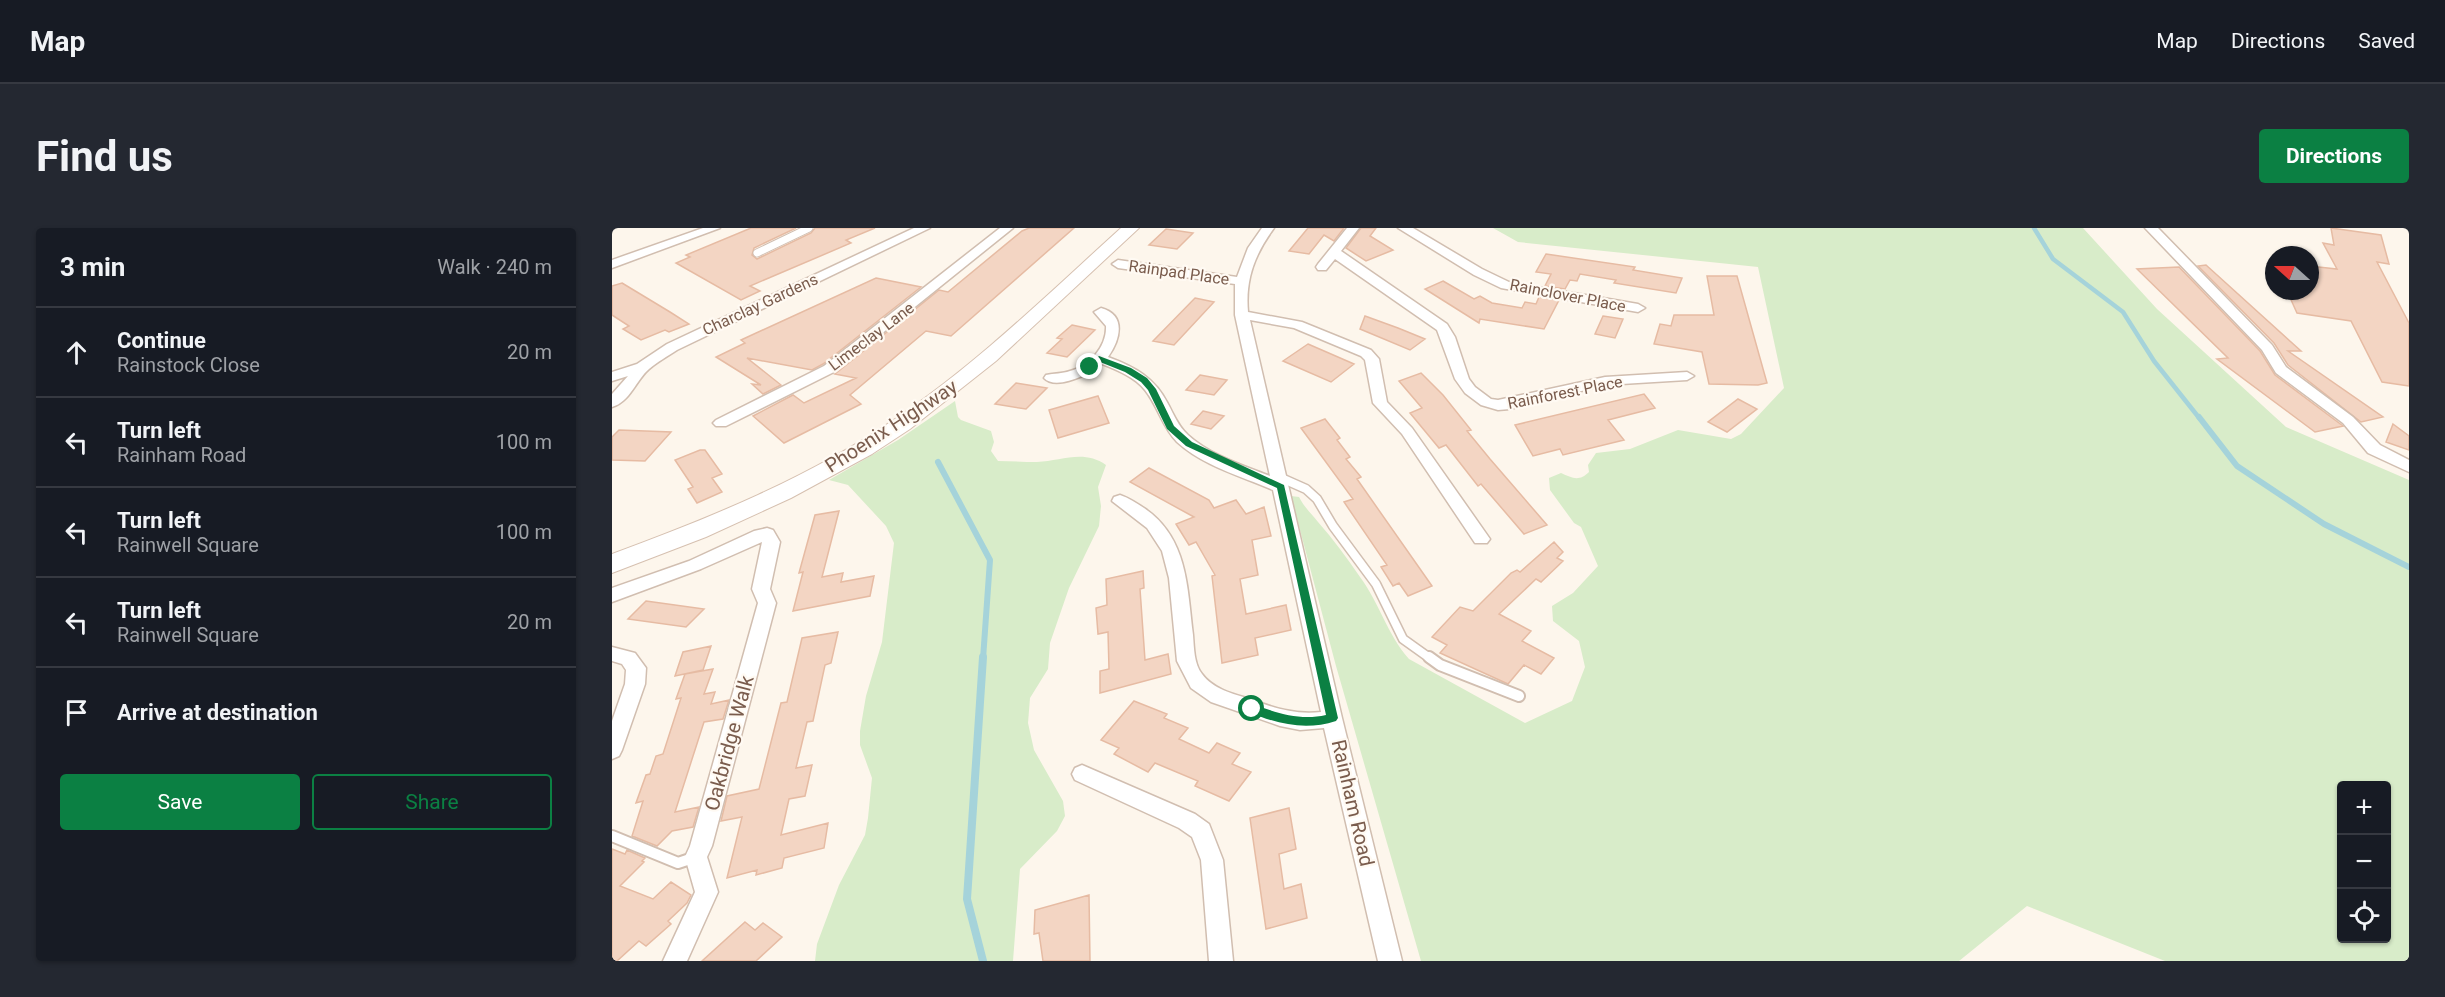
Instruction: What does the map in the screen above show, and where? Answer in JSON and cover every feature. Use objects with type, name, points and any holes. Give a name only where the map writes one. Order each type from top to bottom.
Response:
[{"type":"main road","name":"Phoenix Highway","points":[[612,564],[705,529],[752,507],[827,469],[891,431],[979,367],[1131,228]]},
{"type":"street","points":[[612,264],[714,228]]},
{"type":"street","name":"Charclay Gardens","points":[[612,402],[627,389],[642,367],[689,337],[924,228]]},
{"type":"street","name":"Limeclay Lane","points":[[721,423],[829,369],[1007,228]]},
{"type":"street","name":"Rainham Road","points":[[1268,228],[1250,254],[1240,281],[1242,315],[1332,718],[1390,961]]},
{"type":"street","points":[[1322,267],[1353,228]]},
{"type":"street","name":"Rainclover Place","points":[[1404,228],[1478,272],[1506,285],[1638,309]]},
{"type":"street","points":[[2151,228],[2267,348],[2281,370],[2348,420],[2374,449],[2409,467]]},
{"type":"street","name":"Rainforest Place","points":[[1334,252],[1442,327],[1448,337],[1462,379],[1470,390],[1486,402],[1510,404],[1605,381],[1687,376]]},
{"type":"street","name":"Rainpad Place","points":[[1118,264],[1240,281]]},
{"type":"street","points":[[1051,378],[1079,373],[1090,367],[1112,342],[1111,320],[1101,312]]},
{"type":"street","points":[[1242,315],[1307,329],[1366,352],[1372,359],[1380,403],[1407,431],[1481,539]]},
{"type":"street","points":[[1099,358],[1128,370],[1144,380],[1162,408],[1170,427],[1189,444],[1280,482]]},
{"type":"street","points":[[612,377],[642,367]]},
{"type":"street","points":[[1120,501],[1148,519],[1158,529],[1174,559],[1186,662],[1193,679],[1222,697],[1273,717],[1312,723],[1332,718]]},
{"type":"street","name":"Oakbridge Walk","points":[[612,596],[695,565],[760,535],[767,534],[771,542],[761,589],[767,603],[701,846],[696,857]]},
{"type":"street","points":[[612,654],[628,658],[636,668],[635,684],[612,750]]},
{"type":"street","points":[[1082,774],[1187,821],[1201,831],[1212,860],[1221,961]]},
{"type":"street","points":[[675,961],[707,892],[696,857]]},
{"type":"lane","points":[[757,253],[809,228]]},
{"type":"lane","points":[[1280,482],[1306,489],[1317,499],[1376,584],[1403,639],[1440,665],[1519,696]]},
{"type":"lane","points":[[612,836],[678,863],[696,857]]},
{"type":"green space","points":[[1493,228],[2083,228],[2157,309],[2286,427],[2409,480],[2409,961],[2165,961],[2027,906],[1959,961],[1421,961],[1336,666],[1291,496],[1299,497],[1350,563],[1367,587],[1395,639],[1409,659],[1525,723],[1572,701],[1585,667],[1579,641],[1553,621],[1552,606],[1573,593],[1598,566],[1581,527],[1574,523],[1550,490],[1549,478],[1561,473],[1572,478],[1582,477],[1589,472],[1588,465],[1596,453],[1630,449],[1678,430],[1731,439],[1741,434],[1784,388],[1758,267],[1518,242]]},
{"type":"green space","points":[[955,401],[958,417],[961,420],[991,431],[994,442],[991,451],[998,461],[1037,462],[1081,457],[1098,460],[1106,465],[1098,487],[1101,506],[1099,526],[1069,588],[1050,643],[1048,669],[1030,698],[1028,723],[1034,750],[1063,801],[1065,816],[1057,831],[1020,869],[1013,961],[815,961],[817,944],[839,885],[865,835],[872,778],[860,745],[860,731],[866,696],[882,642],[894,543],[886,526],[848,485],[829,480],[898,440]]},
{"type":"building","points":[[751,228],[796,228],[754,248],[752,255],[757,259],[811,233],[815,228],[875,228],[846,240],[851,243],[750,286],[760,291],[741,300],[676,263],[690,257],[686,255]]},
{"type":"building","points":[[1029,228],[1074,228],[951,336],[926,331],[850,395],[861,404],[784,443],[753,416],[793,395],[804,403],[856,378],[835,374],[939,290],[948,292],[1022,231]]},
{"type":"building","points":[[1308,228],[1344,228],[1334,241],[1324,235],[1309,254],[1289,251]]},
{"type":"building","points":[[1361,228],[1376,228],[1370,236],[1393,250],[1366,261],[1346,248]]},
{"type":"building","points":[[2331,228],[2381,235],[2389,264],[2377,262],[2409,323],[2409,386],[2382,382],[2351,321],[2297,313],[2291,300],[2319,300],[2319,267],[2337,269],[2323,243],[2334,245]]},
{"type":"building","points":[[1166,229],[1193,233],[1177,249],[1149,245]]},
{"type":"building","points":[[1546,254],[1635,267],[1633,270],[1682,278],[1676,293],[1614,283],[1616,280],[1580,274],[1577,281],[1570,280],[1565,289],[1545,286],[1551,274],[1536,272]]},
{"type":"building","points":[[2206,265],[2301,351],[2288,351],[2383,417],[2361,422],[2288,365],[2274,343],[2198,266]]},
{"type":"building","points":[[2179,267],[2260,351],[2275,375],[2343,426],[2315,432],[2217,359],[2228,358],[2137,269]]},
{"type":"building","points":[[1707,276],[1737,276],[1767,383],[1758,385],[1709,384],[1702,352],[1654,344],[1660,324],[1671,326],[1674,315],[1714,315]]},
{"type":"building","points":[[876,278],[921,287],[823,364],[812,370],[747,358],[781,385],[763,394],[752,384],[761,385],[716,357],[745,343],[741,340]]},
{"type":"building","points":[[1443,281],[1474,299],[1480,296],[1492,303],[1522,308],[1525,302],[1536,304],[1539,297],[1559,300],[1544,329],[1480,319],[1479,323],[1425,289]]},
{"type":"building","points":[[622,283],[689,324],[669,332],[665,330],[641,340],[623,329],[629,326],[612,315],[612,286]]},
{"type":"building","points":[[1195,298],[1214,302],[1174,345],[1153,341]]},
{"type":"building","points":[[1365,316],[1425,339],[1410,350],[1360,329]]},
{"type":"building","points":[[1603,316],[1623,319],[1615,338],[1595,334]]},
{"type":"building","points":[[1072,325],[1095,330],[1067,357],[1047,353],[1062,339],[1057,338]]},
{"type":"building","points":[[1308,344],[1354,364],[1331,382],[1283,361]]},
{"type":"building","points":[[1421,373],[1443,395],[1471,430],[1467,431],[1547,525],[1524,534],[1481,484],[1478,486],[1446,445],[1439,448],[1410,413],[1422,408],[1399,381]]},
{"type":"building","points":[[1200,375],[1227,380],[1214,395],[1186,390]]},
{"type":"building","points":[[1016,383],[1047,388],[1026,409],[995,404]]},
{"type":"building","points":[[1644,394],[1655,408],[1608,420],[1624,440],[1563,455],[1560,449],[1533,456],[1515,425]]},
{"type":"building","points":[[1098,396],[1109,423],[1058,438],[1049,410]]},
{"type":"building","points":[[1738,399],[1757,409],[1727,432],[1708,422]]},
{"type":"building","points":[[1203,411],[1224,416],[1211,429],[1191,424]]},
{"type":"building","points":[[1325,419],[1340,438],[1337,440],[1350,457],[1346,459],[1361,477],[1357,479],[1432,586],[1408,596],[1399,583],[1393,586],[1381,567],[1387,565],[1344,502],[1353,499],[1301,428]]},
{"type":"building","points":[[2393,424],[2409,436],[2409,450],[2386,442]]},
{"type":"building","points":[[619,430],[671,432],[645,461],[612,460],[612,437]]},
{"type":"building","points":[[705,450],[722,474],[712,478],[722,492],[697,503],[688,489],[693,487],[675,460]]},
{"type":"building","points":[[1149,468],[1209,500],[1214,508],[1236,500],[1246,514],[1264,507],[1271,536],[1252,540],[1258,575],[1240,579],[1246,614],[1286,605],[1291,630],[1255,638],[1258,655],[1222,663],[1212,576],[1215,575],[1196,542],[1189,545],[1176,524],[1194,517],[1130,482]]},
{"type":"building","points":[[839,511],[822,577],[843,573],[841,582],[874,576],[870,596],[793,611],[803,572],[799,573],[815,515]]},
{"type":"building","points":[[1554,542],[1563,552],[1557,558],[1563,561],[1541,582],[1536,579],[1499,614],[1531,631],[1522,641],[1554,658],[1541,674],[1524,665],[1508,684],[1440,653],[1447,645],[1432,637],[1460,607],[1473,611],[1511,573],[1517,570],[1520,572]]},
{"type":"building","points":[[1143,571],[1144,588],[1140,589],[1145,660],[1168,654],[1171,674],[1100,693],[1100,671],[1109,669],[1108,632],[1098,634],[1096,608],[1107,605],[1106,579]]},
{"type":"building","points":[[646,601],[704,609],[686,627],[628,619]]},
{"type":"building","points":[[838,632],[831,663],[825,665],[813,721],[807,722],[796,768],[812,765],[805,796],[789,799],[781,835],[828,823],[824,848],[784,858],[782,868],[756,875],[757,870],[727,878],[742,817],[721,821],[727,796],[759,789],[781,703],[787,702],[802,638]]},
{"type":"building","points":[[711,646],[703,670],[675,676],[683,652]]},
{"type":"building","points":[[713,669],[704,694],[715,692],[711,704],[729,700],[723,719],[704,722],[675,812],[699,807],[693,827],[672,831],[657,846],[632,836],[643,801],[636,803],[656,756],[663,754],[681,698],[676,699],[685,674]]},
{"type":"building","points":[[1134,701],[1167,714],[1164,718],[1188,728],[1179,739],[1209,753],[1217,743],[1240,753],[1232,764],[1251,772],[1229,801],[1195,786],[1198,781],[1155,763],[1148,772],[1114,754],[1119,748],[1101,740]]},
{"type":"building","points":[[1289,808],[1296,849],[1279,854],[1284,889],[1301,884],[1307,918],[1266,929],[1250,818]]},
{"type":"building","points":[[612,849],[625,854],[627,850],[645,858],[642,861],[644,862],[620,886],[653,899],[671,882],[691,895],[687,903],[668,921],[671,924],[646,946],[639,941],[617,961],[612,961]]},
{"type":"building","points":[[1089,895],[1090,961],[1043,961],[1039,933],[1034,934],[1035,910]]},
{"type":"building","points":[[745,922],[755,930],[763,923],[782,937],[756,961],[702,961]]},
{"type":"waterway","points":[[2034,228],[2053,259],[2123,312],[2154,361],[2200,419]]},
{"type":"waterway","points":[[2199,417],[2237,466],[2324,524],[2409,567]]},
{"type":"waterway","points":[[938,462],[990,560],[983,659]]},
{"type":"waterway","points":[[983,657],[967,899],[983,961]]},
{"type":"route","points":[[1090,367],[1099,358],[1128,370],[1144,380],[1152,389],[1170,427],[1189,444],[1204,453],[1281,487],[1332,718],[1312,723],[1294,722],[1252,709]]}]
